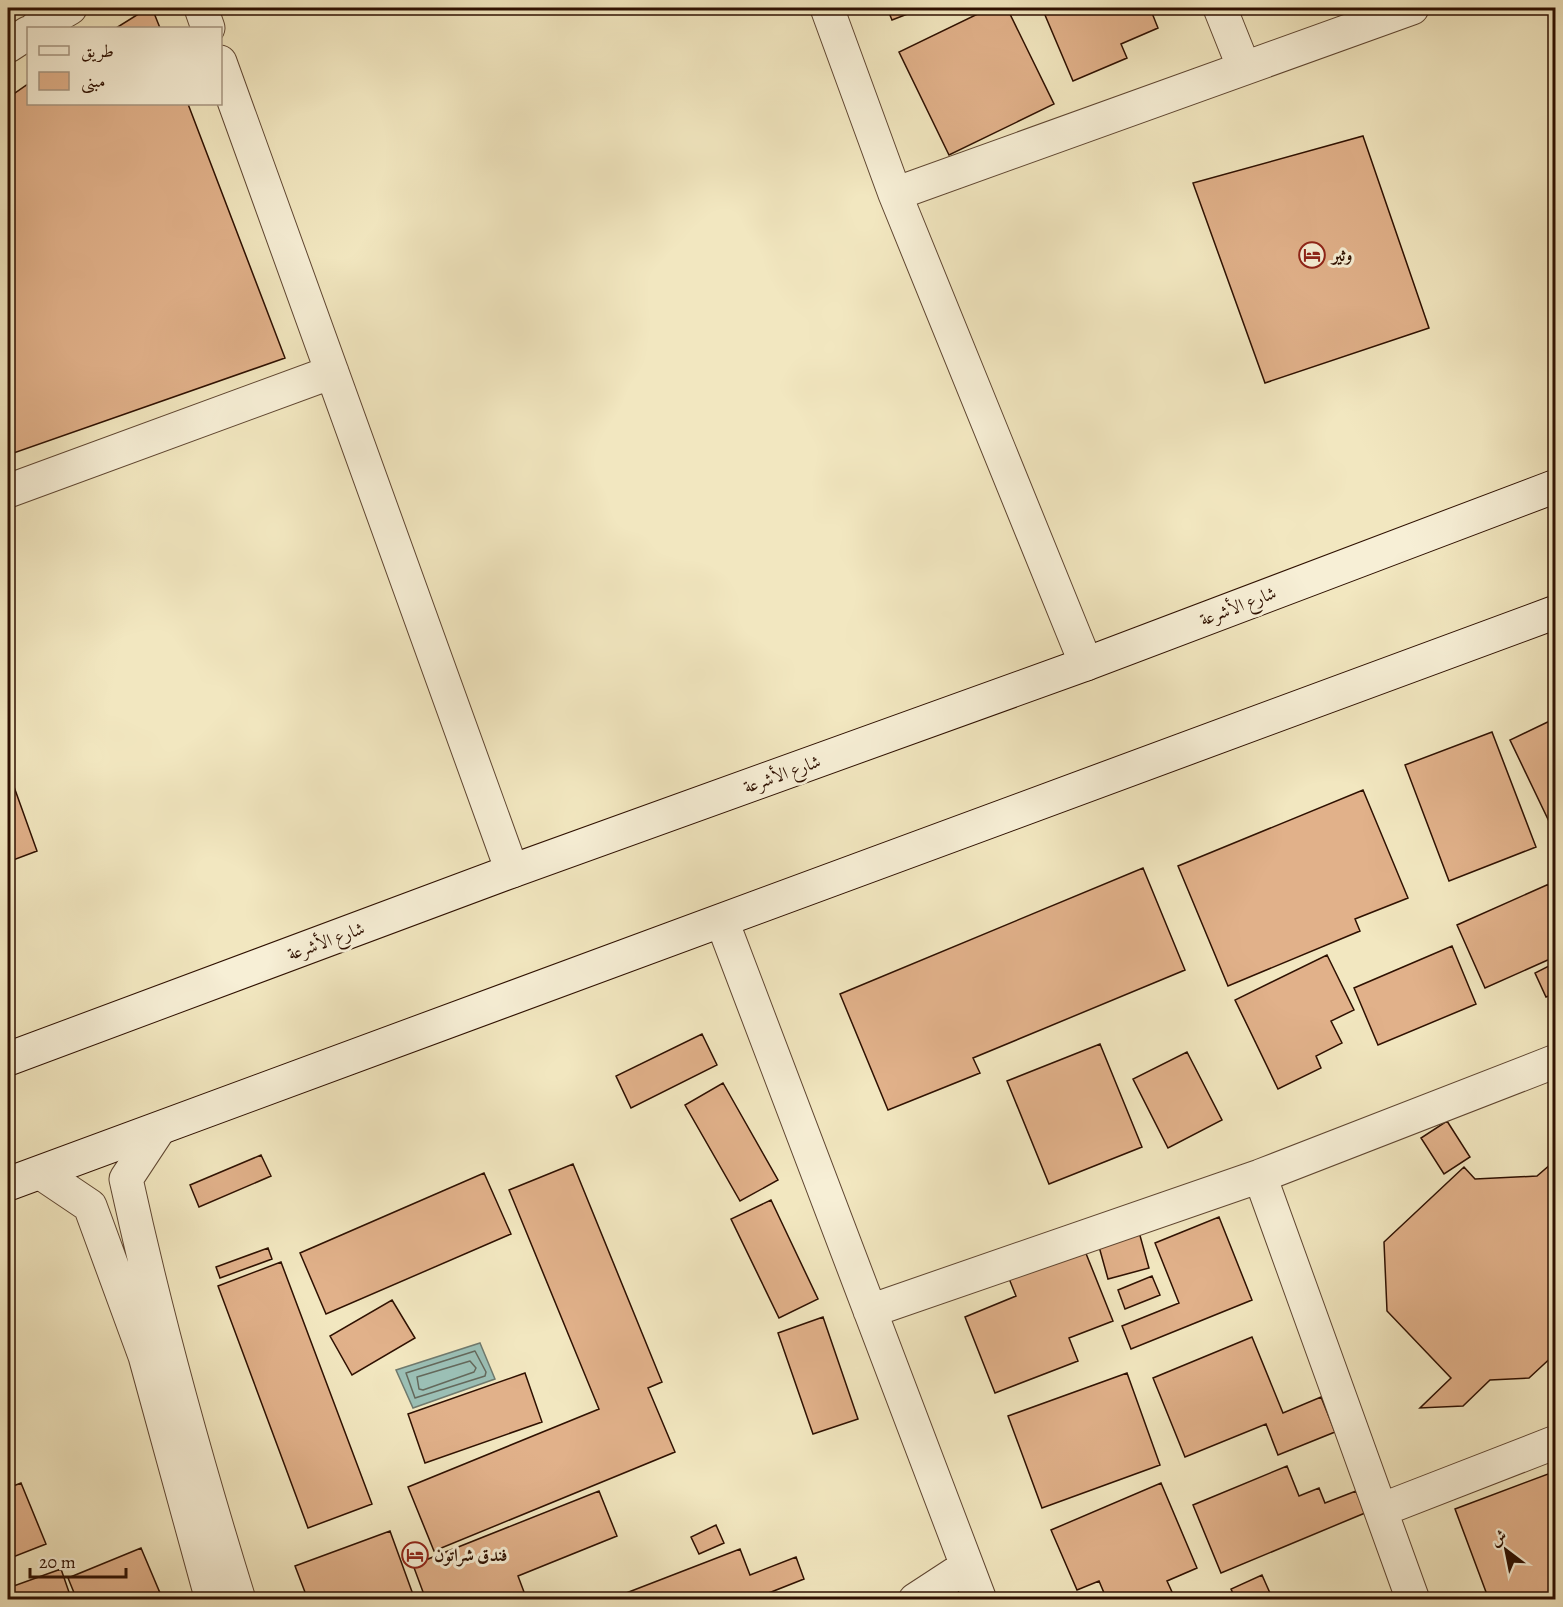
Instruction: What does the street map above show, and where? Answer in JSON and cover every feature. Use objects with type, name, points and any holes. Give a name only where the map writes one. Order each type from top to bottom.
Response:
[{"type":"street","points":[[38,27],[70,8]]},
{"type":"street","points":[[201,8],[208,27]]},
{"type":"street","points":[[827,8],[895,194],[1086,664]]},
{"type":"street","points":[[1220,8],[1244,68]]},
{"type":"street","points":[[895,194],[1412,8]]},
{"type":"street","points":[[8,46],[27,34]]},
{"type":"street","points":[[222,67],[512,872]]},
{"type":"street","points":[[8,491],[333,372]]},
{"type":"street","name":"شارع الأشرعة","points":[[8,1059],[512,872],[1086,664],[1556,486]]},
{"type":"street","points":[[8,1184],[1556,612]]},
{"type":"street","points":[[722,921],[980,1599]]},
{"type":"street","points":[[870,1311],[1260,1176],[1556,1061]]},
{"type":"street","points":[[159,1129],[126,1179],[142,1250],[209,1503],[239,1599]]},
{"type":"street","points":[[41,1173],[90,1206],[145,1356],[212,1599]]},
{"type":"street","points":[[1260,1176],[1413,1599]]},
{"type":"street","points":[[1381,1510],[1556,1442]]},
{"type":"street","points":[[915,1599],[967,1566]]},
{"type":"water","points":[[480,1343],[495,1379],[413,1408],[396,1370]]},
{"type":"building","points":[[148,8],[152,8],[160,27],[118,27]]},
{"type":"building","points":[[887,8],[923,8],[892,20]]},
{"type":"building","points":[[990,8],[1007,8],[1054,104],[949,155],[899,52]]},
{"type":"building","points":[[1042,8],[1150,8],[1158,28],[1121,44],[1127,58],[1073,81]]},
{"type":"building","points":[[27,85],[27,105],[188,105],[285,358],[8,455],[8,98]]},
{"type":"building","name":"وثير","points":[[1363,136],[1429,328],[1265,383],[1193,183]]},
{"type":"building","points":[[1556,718],[1556,836],[1510,740]]},
{"type":"building","points":[[1492,732],[1536,847],[1449,881],[1405,765]]},
{"type":"building","points":[[8,770],[37,851],[8,862]]},
{"type":"building","points":[[1363,790],[1408,898],[1355,919],[1360,931],[1228,986],[1178,866]]},
{"type":"building","points":[[1143,868],[1185,970],[973,1058],[980,1073],[888,1110],[840,994]]},
{"type":"building","points":[[1549,884],[1556,899],[1556,993],[1546,997],[1535,973],[1553,964],[1550,959],[1485,988],[1457,925]]},
{"type":"building","points":[[1452,946],[1476,1004],[1378,1045],[1354,988]]},
{"type":"building","points":[[1327,955],[1354,1010],[1331,1021],[1342,1043],[1316,1056],[1321,1068],[1278,1089],[1235,1000]]},
{"type":"building","points":[[702,1034],[717,1065],[631,1108],[616,1076]]},
{"type":"building","points":[[1100,1044],[1142,1147],[1049,1184],[1007,1081]]},
{"type":"building","points":[[1187,1052],[1222,1120],[1168,1148],[1133,1079]]},
{"type":"building","points":[[723,1083],[778,1180],[740,1201],[685,1105]]},
{"type":"building","points":[[1447,1121],[1470,1157],[1444,1174],[1421,1138]]},
{"type":"building","points":[[261,1155],[271,1176],[199,1207],[190,1185]]},
{"type":"building","points":[[573,1164],[662,1382],[648,1388],[675,1452],[434,1551],[408,1487],[599,1409],[509,1190]]},
{"type":"building","points":[[1551,1164],[1556,1169],[1556,1353],[1529,1378],[1490,1380],[1463,1406],[1420,1408],[1451,1378],[1387,1311],[1384,1242],[1464,1167],[1475,1179],[1537,1176]]},
{"type":"building","points":[[484,1173],[511,1234],[326,1314],[300,1253]]},
{"type":"building","points":[[771,1200],[818,1299],[779,1318],[731,1219]]},
{"type":"building","points":[[1219,1217],[1252,1300],[1131,1349],[1122,1326],[1179,1303],[1155,1243]]},
{"type":"building","points":[[1139,1232],[1149,1268],[1108,1279],[1098,1243]]},
{"type":"building","points":[[1083,1246],[1113,1321],[1069,1338],[1078,1361],[995,1393],[965,1317],[1016,1296],[1008,1276]]},
{"type":"building","points":[[268,1248],[272,1259],[220,1278],[216,1267]]},
{"type":"building","points":[[281,1262],[372,1504],[308,1528],[218,1286]]},
{"type":"building","points":[[1152,1276],[1160,1295],[1125,1309],[1118,1290]]},
{"type":"building","points":[[392,1300],[415,1338],[352,1375],[330,1336]]},
{"type":"building","points":[[823,1317],[858,1419],[813,1434],[778,1333]]},
{"type":"building","points":[[1252,1337],[1283,1413],[1321,1397],[1335,1432],[1278,1455],[1266,1424],[1185,1457],[1153,1378]]},
{"type":"building","points":[[525,1373],[542,1422],[425,1463],[408,1414]]},
{"type":"building","points":[[1127,1373],[1160,1465],[1042,1508],[1008,1416]]},
{"type":"building","points":[[1287,1466],[1299,1496],[1319,1488],[1325,1503],[1356,1491],[1365,1513],[1221,1573],[1193,1505]]},
{"type":"building","points":[[1556,1471],[1556,1600],[1489,1600],[1455,1509]]},
{"type":"building","points":[[21,1483],[46,1544],[8,1559],[8,1488]]},
{"type":"building","points":[[1161,1483],[1197,1568],[1167,1581],[1172,1592],[1155,1600],[1107,1600],[1099,1581],[1077,1590],[1051,1530]]},
{"type":"building","points":[[599,1491],[617,1536],[518,1576],[527,1600],[426,1600],[413,1565]]},
{"type":"building","points":[[716,1525],[724,1543],[699,1554],[691,1537]]},
{"type":"building","points":[[390,1531],[415,1600],[308,1600],[295,1566]]},
{"type":"building","points":[[141,1548],[160,1593],[146,1600],[96,1600],[95,1595],[77,1600],[68,1578]]},
{"type":"building","points":[[740,1549],[750,1575],[796,1557],[804,1579],[751,1600],[608,1600]]},
{"type":"building","points":[[61,1569],[70,1595],[58,1600],[8,1600],[8,1588]]},
{"type":"building","points":[[1262,1575],[1273,1600],[1236,1600],[1231,1589]]},
{"type":"place","name":"وثير","points":[[1312,255]]},
{"type":"place","name":"فندق شراتون","points":[[415,1555]]}]
